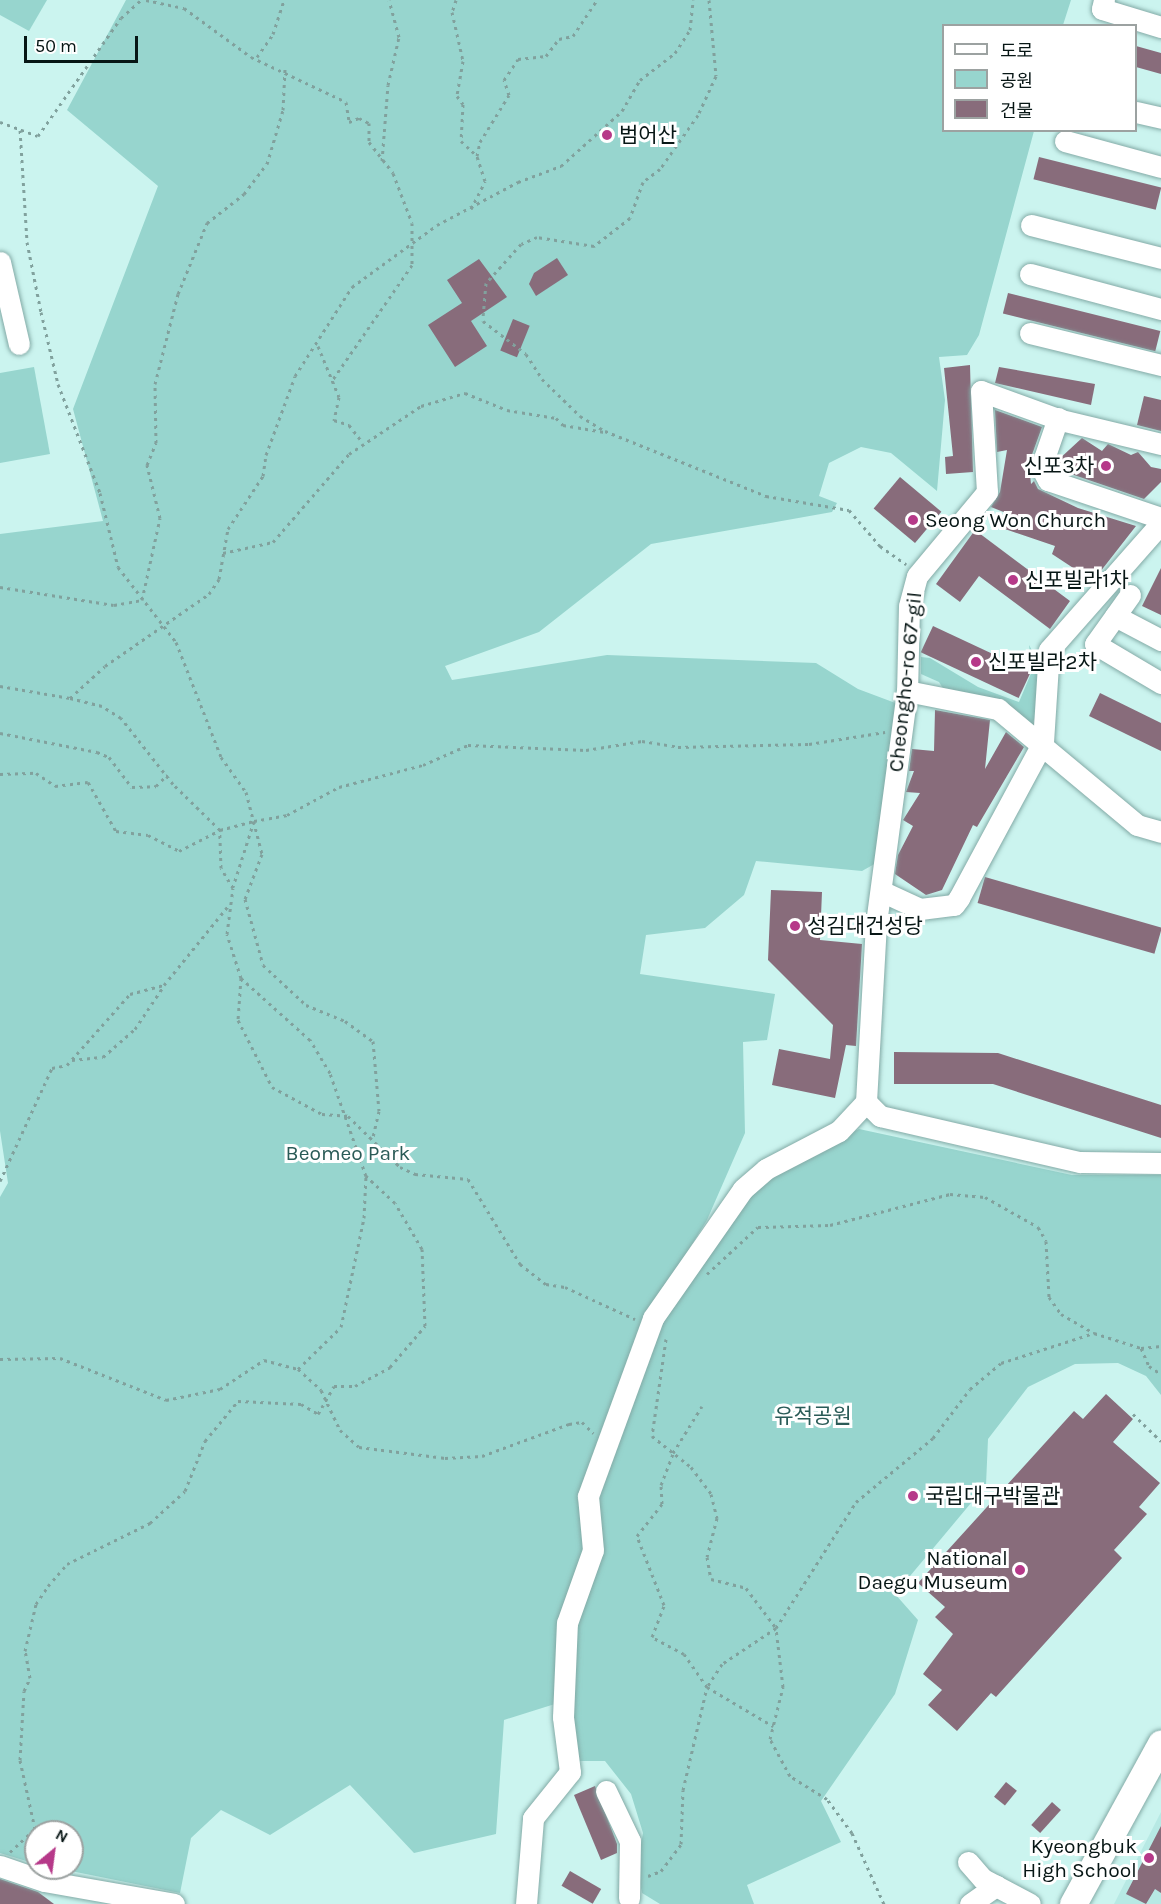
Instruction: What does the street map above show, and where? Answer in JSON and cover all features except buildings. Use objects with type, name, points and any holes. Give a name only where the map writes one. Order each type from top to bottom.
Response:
[{"type":"main road","points":[[1073,1904],[1159,1751]]},
{"type":"street","points":[[1104,0],[1102,9],[1161,27]]},
{"type":"street","points":[[1137,112],[1161,118]]},
{"type":"street","points":[[1065,141],[1161,167]]},
{"type":"street","points":[[1031,225],[1161,258]]},
{"type":"street","points":[[0,262],[19,344]]},
{"type":"street","points":[[1030,274],[1161,309]]},
{"type":"street","points":[[1030,333],[1161,365]]},
{"type":"street","name":"Cheongho-ro 67-gil","points":[[866,1102],[880,891],[907,691],[909,606],[920,572],[987,492],[981,391],[1058,418]]},
{"type":"street","points":[[1161,444],[1058,418],[1041,466],[1048,480],[1161,518]]},
{"type":"street","points":[[880,891],[920,909],[954,905],[1043,742],[1049,650],[1161,523]]},
{"type":"street","points":[[1130,595],[1095,644],[1161,683]]},
{"type":"street","points":[[1115,616],[1161,640]]},
{"type":"street","points":[[907,691],[998,709],[1043,742],[1137,825],[1161,832]]},
{"type":"street","points":[[526,1904],[533,1818],[570,1772],[563,1717],[567,1623],[593,1550],[588,1496],[655,1314],[742,1189],[766,1169],[839,1131],[866,1102],[880,1116],[1080,1162],[1161,1163]]},
{"type":"street","points":[[606,1791],[630,1841],[631,1890]]},
{"type":"street","points":[[968,1862],[996,1886],[1030,1904]]},
{"type":"street","points":[[2,1865],[44,1881],[174,1904]]},
{"type":"street","points":[[970,1904],[996,1886]]},
{"type":"path","points":[[0,122],[33,138],[45,128],[121,18],[141,0]]},
{"type":"path","points":[[146,0],[184,8],[257,57],[285,69],[346,102],[349,122],[359,118],[369,123],[369,142],[382,162],[393,173],[412,223],[409,271],[333,379]]},
{"type":"path","points":[[257,57],[273,34],[284,0]]},
{"type":"path","points":[[382,162],[388,85],[399,36],[389,0]]},
{"type":"path","points":[[456,0],[452,12],[463,61],[457,96],[463,104],[461,141],[477,156],[485,180],[471,209]]},
{"type":"path","points":[[477,156],[489,120],[506,105],[504,80],[518,59],[546,56],[559,39],[573,36],[597,0]]},
{"type":"path","points":[[70,698],[163,623],[209,594],[219,579],[228,529],[263,476],[266,455],[295,375],[318,346],[352,286],[412,243],[518,182],[561,166],[622,111],[640,80],[675,53],[690,30],[693,0]]},
{"type":"path","points":[[709,0],[716,76],[698,116],[660,169],[643,182],[630,218],[594,246],[537,237],[521,244],[486,283],[482,298],[483,321],[526,354],[542,379],[580,416],[606,431],[766,496],[849,510],[880,546],[920,572]]},
{"type":"path","points":[[142,600],[160,518],[147,465],[156,443],[155,384],[178,294],[207,223],[244,194],[267,164],[282,110],[285,69]]},
{"type":"path","points":[[20,130],[27,242],[58,384],[100,493],[118,567],[142,600],[163,623],[185,660],[221,757],[246,792],[262,854],[245,899],[252,938],[263,965],[283,988],[373,1041],[379,1111],[373,1137]]},
{"type":"path","points":[[318,346],[339,397],[334,420],[349,425],[363,443]]},
{"type":"path","points":[[223,553],[273,542],[363,443],[421,406],[465,393],[507,410],[556,418],[563,425],[606,431]]},
{"type":"path","points":[[0,586],[32,588],[76,602],[114,605],[142,600]]},
{"type":"path","points":[[0,686],[102,706],[121,718],[167,775],[220,830],[221,868],[233,888]]},
{"type":"path","points":[[0,774],[36,773],[55,786],[88,782],[116,831],[148,835],[179,851],[220,830],[287,815],[339,788],[423,765],[468,745],[586,750],[642,741],[678,747],[809,744],[902,729]]},
{"type":"path","points":[[0,733],[97,752],[109,757],[132,787],[156,786],[167,775]]},
{"type":"path","points":[[254,821],[233,888],[227,934],[241,978],[238,1020],[272,1087],[322,1114],[343,1116],[373,1137],[408,1170],[454,1175],[477,1186],[508,1252],[546,1284],[581,1293],[629,1321],[655,1314],[669,1320],[652,1436],[673,1453],[711,1494],[717,1518],[707,1557],[711,1579],[746,1588],[776,1628],[783,1687],[770,1739],[790,1776],[827,1799],[852,1833],[884,1904]]},
{"type":"path","points":[[0,1181],[32,1120],[45,1078],[52,1068],[71,1060],[103,1057],[135,1029],[164,985],[229,905]]},
{"type":"path","points":[[2,1865],[35,1829],[20,1760],[24,1691],[30,1678],[25,1651],[36,1604],[48,1586],[67,1564],[150,1523],[185,1491],[205,1441],[238,1401],[301,1404],[318,1414],[325,1410],[326,1399],[334,1386],[355,1386],[390,1367],[425,1326],[422,1249],[395,1203],[366,1176],[343,1116],[330,1073],[310,1040],[241,978]]},
{"type":"path","points":[[71,1060],[117,1004],[130,994],[164,985]]},
{"type":"path","points":[[298,1369],[341,1327],[350,1302],[366,1176]]},
{"type":"path","points":[[698,1280],[726,1260],[758,1227],[830,1225],[950,1194],[985,1197],[1038,1227],[1047,1250],[1049,1297],[1061,1314],[1094,1333],[1141,1348],[1161,1346]]},
{"type":"path","points":[[631,1890],[661,1870],[681,1844],[683,1790],[707,1688],[722,1664],[776,1628],[855,1502],[933,1438],[970,1389],[1001,1364],[1094,1333]]},
{"type":"path","points":[[1141,1348],[1149,1366],[1161,1374]]},
{"type":"path","points":[[0,1359],[60,1358],[166,1400],[220,1389],[264,1360],[298,1369],[326,1399],[347,1439],[370,1449],[445,1458],[482,1456],[582,1422],[594,1441]]},
{"type":"path","points":[[702,1406],[673,1453],[661,1485],[662,1504],[637,1536],[664,1605],[652,1637],[684,1654],[707,1688],[773,1726]]},
{"type":"path","points":[[1133,1414],[1161,1441]]},
{"type":"shaded area","name":"Kyeongbuk High School","points":[[1161,1812],[1161,1904],[1114,1904]]},
{"type":"green space","points":[[0,0],[47,0],[29,31],[0,15]]},
{"type":"green space","name":"Beomeo Park","points":[[126,0],[1071,0],[1063,24],[942,24],[942,132],[1034,132],[979,335],[967,355],[939,357],[945,400],[937,491],[891,453],[861,447],[829,463],[819,496],[837,503],[832,512],[651,544],[539,632],[445,666],[452,680],[607,655],[816,663],[858,689],[898,704],[878,862],[862,871],[756,861],[744,895],[705,928],[646,935],[640,974],[775,994],[767,1040],[743,1042],[745,1133],[707,1220],[647,1317],[584,1495],[591,1541],[558,1703],[504,1720],[496,1834],[414,1853],[350,1785],[270,1835],[221,1810],[191,1838],[180,1893],[84,1874],[84,1820],[24,1820],[24,1860],[0,1853],[0,1197],[8,1183],[0,1131],[0,534],[103,521],[73,409],[158,186],[67,110]]},
{"type":"green space","points":[[34,367],[50,454],[0,463],[0,373]]},
{"type":"green space","points":[[1029,645],[1040,665],[1039,714],[1030,725],[944,690],[939,682],[921,674],[921,657],[930,658],[978,687],[1019,702],[1032,671]]},
{"type":"green space","name":"유적공원","points":[[859,1129],[1072,1175],[1161,1175],[1161,1395],[1146,1376],[1118,1363],[1075,1364],[1028,1387],[988,1439],[986,1485],[895,1594],[918,1620],[895,1694],[821,1801],[841,1842],[747,1885],[754,1904],[660,1904],[642,1893],[637,1867],[643,1833],[631,1794],[605,1761],[576,1761],[569,1715],[573,1628],[595,1497],[658,1319],[716,1229],[770,1172]]},
{"type":"place","name":"범어산","points":[[607,135]]},
{"type":"place","name":"신포3차","points":[[1106,466]]},
{"type":"place","name":"Seong Won Church","points":[[913,520]]},
{"type":"place","name":"신포빌라1차","points":[[1013,580]]},
{"type":"place","name":"신포빌라2차","points":[[976,662]]},
{"type":"place","name":"성김대건성당","points":[[795,926]]},
{"type":"place","name":"국립대구박물관","points":[[913,1496]]},
{"type":"place","name":"National Daegu Museum","points":[[1020,1570]]},
{"type":"place","name":"Kyeongbuk High School","points":[[1149,1858]]}]
